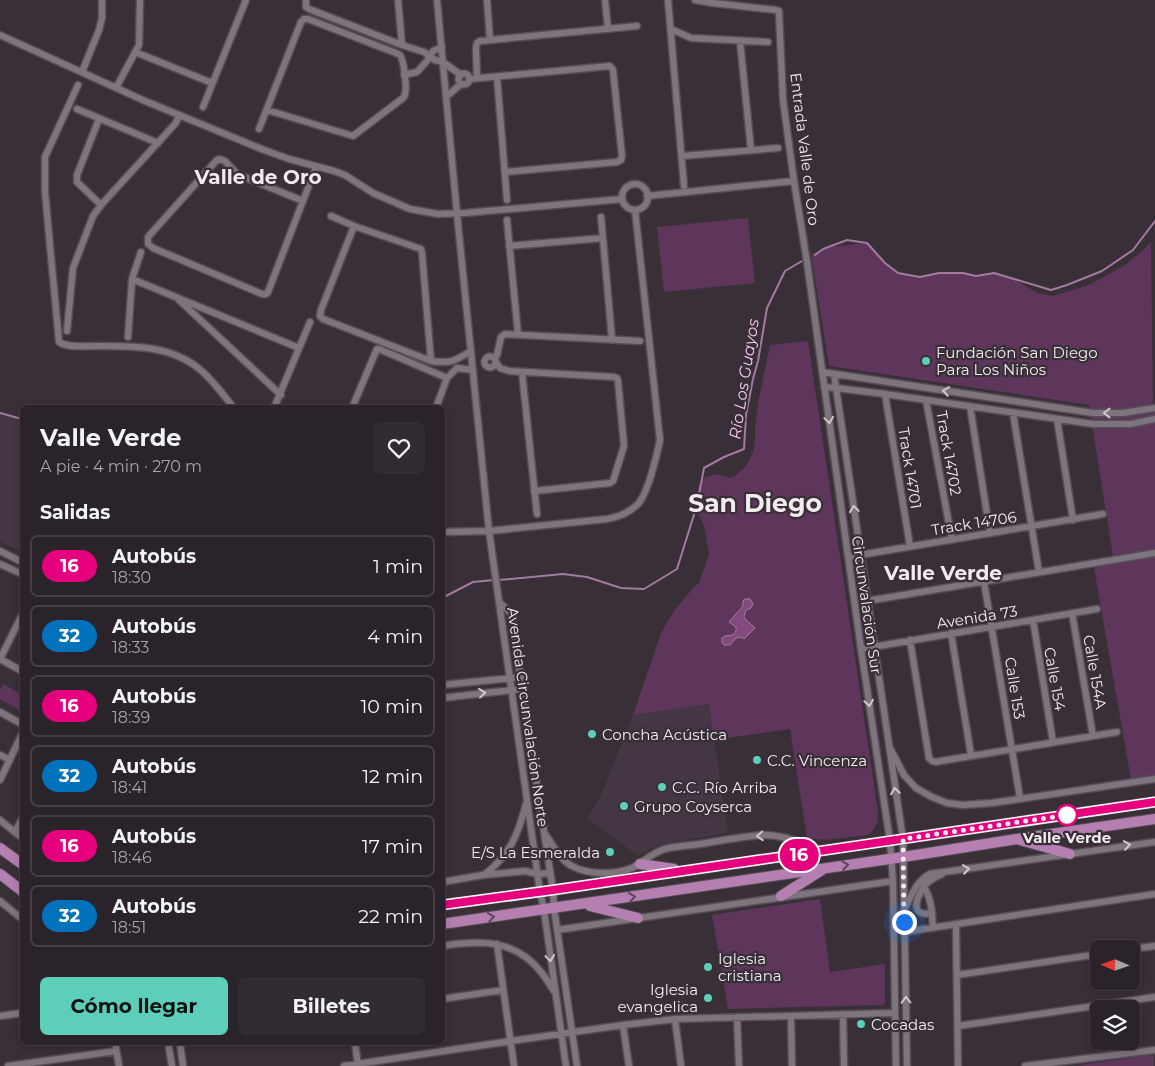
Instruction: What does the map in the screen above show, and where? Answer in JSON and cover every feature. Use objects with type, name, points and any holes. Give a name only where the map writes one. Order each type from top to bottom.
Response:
[{"type":"main road","points":[[445,905],[1155,802]]},
{"type":"main road","points":[[445,924],[1155,819]]},
{"type":"main road","points":[[1017,839],[1070,854]]},
{"type":"main road","points":[[0,848],[20,863]]},
{"type":"main road","points":[[640,864],[684,870]]},
{"type":"main road","points":[[781,896],[826,868]]},
{"type":"main road","points":[[0,874],[20,889]]},
{"type":"main road","points":[[584,904],[638,918]]},
{"type":"street","points":[[82,72],[99,30],[102,18],[102,0]]},
{"type":"street","points":[[116,88],[139,45],[140,0]]},
{"type":"street","points":[[203,107],[246,0]]},
{"type":"street","points":[[398,0],[402,45]]},
{"type":"street","points":[[437,0],[489,531],[499,602]]},
{"type":"street","points":[[486,0],[490,40]]},
{"type":"street","points":[[605,0],[608,29]]},
{"type":"street","points":[[668,0],[684,186]]},
{"type":"street","name":"Entrada Valle de Oro","points":[[695,0],[778,11],[784,100],[822,372]]},
{"type":"street","points":[[306,4],[402,45],[424,52],[443,62],[461,75],[467,75],[469,79]]},
{"type":"street","points":[[259,129],[301,22],[304,20],[308,19],[400,56],[404,75],[405,95],[356,135],[353,136],[267,110]]},
{"type":"street","points":[[477,78],[476,47],[480,41],[637,26]]},
{"type":"street","points":[[671,29],[691,38],[768,42]]},
{"type":"street","points":[[0,35],[145,101],[264,150],[334,171],[373,193],[410,209],[438,214],[457,214],[622,199]]},
{"type":"street","points":[[740,41],[751,150]]},
{"type":"street","points":[[404,75],[417,72],[433,51],[442,47]]},
{"type":"street","points":[[135,52],[212,83]]},
{"type":"street","points":[[469,79],[610,66],[614,70],[621,160],[618,162],[505,172]]},
{"type":"street","points":[[461,75],[458,79],[461,84]]},
{"type":"street","points":[[497,77],[507,200]]},
{"type":"street","points":[[446,97],[461,84],[466,84],[469,79]]},
{"type":"street","points":[[78,85],[46,158],[45,192],[59,342],[61,344],[79,346],[152,348],[169,352],[190,362],[203,372],[231,405]]},
{"type":"street","points":[[77,110],[158,143]]},
{"type":"street","points":[[67,331],[73,268],[93,216],[175,124],[180,115]]},
{"type":"street","points":[[99,119],[77,175],[77,182],[101,205]]},
{"type":"street","points":[[682,156],[778,148]]},
{"type":"street","points":[[303,201],[238,174],[220,159],[216,161],[148,237],[148,244],[153,248],[262,294],[266,294],[268,292],[303,201],[316,166]]},
{"type":"street","points":[[647,196],[794,181]]},
{"type":"street","points":[[633,184],[641,186],[647,196],[643,207],[635,210],[625,206],[622,199],[626,188],[633,184]]},
{"type":"street","points":[[445,532],[489,531],[619,517],[640,502],[649,483],[658,454],[660,440],[635,210]]},
{"type":"street","points":[[331,216],[421,249],[431,361]]},
{"type":"street","points":[[601,217],[612,339]]},
{"type":"street","points":[[507,220],[518,334]]},
{"type":"street","points":[[354,226],[320,316],[323,319],[431,361],[455,361],[471,351]]},
{"type":"street","points":[[510,246],[603,238]]},
{"type":"street","points":[[128,338],[132,279],[141,252]]},
{"type":"street","points":[[132,279],[299,348]]},
{"type":"street","points":[[175,296],[281,395]]},
{"type":"street","points":[[276,405],[310,322]]},
{"type":"street","points":[[495,361],[501,337],[505,334],[640,341]]},
{"type":"street","points":[[353,405],[379,349],[447,378]]},
{"type":"street","points":[[437,405],[447,378],[457,368],[473,367],[484,363],[489,356],[505,371],[617,378],[624,446],[613,481],[610,483],[534,491]]},
{"type":"street","points":[[455,361],[457,368]]},
{"type":"street","points":[[822,372],[1093,413],[1123,413],[1155,408]]},
{"type":"street","name":"Circunvalación Sur","points":[[822,372],[890,841],[891,859]]},
{"type":"street","points":[[522,373],[537,514]]},
{"type":"street","name":"Circunvalación Sur","points":[[834,374],[903,839],[903,857]]},
{"type":"street","points":[[824,387],[1093,424],[1131,424],[1155,420]]},
{"type":"street","name":"Track 14701","points":[[885,394],[910,546]]},
{"type":"street","name":"Track 14702","points":[[926,400],[952,540]]},
{"type":"street","points":[[970,406],[990,533]]},
{"type":"street","points":[[1014,412],[1039,572]]},
{"type":"street","points":[[1057,419],[1073,520]]},
{"type":"street","name":"Track 14706","points":[[848,557],[1103,514]]},
{"type":"street","points":[[0,552],[20,561]]},
{"type":"street","points":[[868,601],[1155,553]]},
{"type":"street","points":[[0,564],[20,573]]},
{"type":"street","name":"Calle 153","points":[[984,582],[1020,798]]},
{"type":"street","name":"Avenida Circunvalación Norte","points":[[499,602],[512,614],[553,890],[549,909],[555,993],[566,1066]]},
{"type":"street","name":"Avenida Circunvalación Norte","points":[[499,602],[540,892],[557,930],[577,1066]]},
{"type":"street","name":"Avenida 73","points":[[861,649],[1097,609]]},
{"type":"street","name":"Calle 154A","points":[[1072,613],[1093,736]]},
{"type":"street","name":"Calle 154","points":[[1033,620],[1053,742]]},
{"type":"street","points":[[20,624],[0,659],[20,670]]},
{"type":"street","points":[[951,634],[971,755]]},
{"type":"street","points":[[910,640],[932,761],[1117,732]]},
{"type":"street","points":[[445,685],[521,677]]},
{"type":"street","points":[[445,698],[522,689]]},
{"type":"street","points":[[0,712],[20,723]]},
{"type":"street","points":[[0,780],[20,738]]},
{"type":"street","points":[[888,742],[904,775],[916,788],[932,798],[947,803],[963,805],[992,803],[1155,779]]},
{"type":"street","points":[[0,755],[10,760]]},
{"type":"street","points":[[483,875],[492,868],[514,841],[528,800]]},
{"type":"street","points":[[0,820],[20,836]]},
{"type":"street","points":[[15,832],[20,823]]},
{"type":"street","points":[[544,833],[561,857],[572,866],[598,873],[625,870],[640,864],[662,850],[765,835],[802,843],[823,851]]},
{"type":"street","points":[[904,910],[919,882],[930,874],[1155,842]]},
{"type":"street","points":[[903,857],[907,1066]]},
{"type":"street","points":[[891,859],[896,1066]]},
{"type":"street","points":[[445,881],[524,871],[538,874],[550,873]]},
{"type":"street","points":[[932,913],[921,914],[917,909],[916,900],[924,887],[932,879],[946,872]]},
{"type":"street","points":[[557,930],[893,881]]},
{"type":"street","points":[[924,887],[929,894],[933,928]]},
{"type":"street","points":[[904,932],[1155,894]]},
{"type":"street","points":[[0,901],[20,916]]},
{"type":"street","points":[[904,910],[917,909]]},
{"type":"street","points":[[956,924],[958,1066]]},
{"type":"street","points":[[445,946],[479,943],[497,944],[513,950],[527,958],[540,971],[555,993]]},
{"type":"street","points":[[497,944],[514,1066]]},
{"type":"street","points":[[1140,948],[1155,946]]},
{"type":"street","points":[[957,975],[1090,955]]},
{"type":"street","points":[[445,999],[504,990]]},
{"type":"street","points":[[958,1026],[1155,997]]},
{"type":"street","points":[[0,1016],[20,1013]]},
{"type":"street","points":[[344,1066],[572,1032],[675,1019],[895,1013]]},
{"type":"street","points":[[843,1015],[844,1066]]},
{"type":"street","points":[[791,1016],[792,1066]]},
{"type":"street","points":[[737,1017],[739,1066]]},
{"type":"street","points":[[675,1019],[681,1066]]},
{"type":"street","points":[[624,1025],[629,1066]]},
{"type":"street","points":[[115,1045],[119,1066]]},
{"type":"street","points":[[168,1045],[172,1066]]},
{"type":"street","points":[[180,1045],[183,1066]]},
{"type":"street","points":[[355,1045],[358,1065]]},
{"type":"street","points":[[1025,1066],[1155,1050]]},
{"type":"street","points":[[8,1066],[116,1051]]},
{"type":"shaded area","points":[[748,218],[755,283],[664,292],[657,227]]},
{"type":"shaded area","points":[[1151,242],[1153,402],[1155,414],[1155,776],[1131,780],[1094,568],[1114,563],[1089,405],[829,366],[811,254],[829,247],[867,243],[885,263],[898,273],[920,277],[940,273],[963,273],[976,276],[994,273],[1016,280],[1037,293],[1053,296],[1089,285],[1125,265]]},
{"type":"shaded area","points":[[808,341],[878,812],[877,823],[868,835],[825,840],[807,838],[790,729],[714,740],[709,704],[633,715],[661,633],[674,611],[699,583],[709,555],[704,525],[698,513],[696,499],[699,485],[704,478],[717,474],[729,478],[735,476],[746,466],[753,453],[758,403],[770,345]]},
{"type":"shaded area","points":[[0,413],[20,418],[20,551],[0,542]]},
{"type":"shaded area","points":[[745,599],[750,599],[753,604],[751,608],[746,610],[744,617],[755,628],[744,639],[741,637],[736,638],[730,645],[724,645],[722,638],[733,635],[736,631],[736,627],[729,622],[743,606]]},
{"type":"shaded area","points":[[3,684],[20,694],[19,710],[0,699],[0,690]]},
{"type":"shaded area","name":"C.C. Río Arriba","points":[[709,704],[728,833],[659,845],[638,856],[587,818],[600,798],[633,715]]},
{"type":"shaded area","points":[[820,899],[830,972],[885,964],[885,1003],[882,1005],[728,1009],[712,915]]},
{"type":"shaded area","points":[[1149,1055],[1154,1056],[1154,1066],[1074,1066]]},
{"type":"waterway","name":"Río Los Guayos","points":[[815,255],[823,249],[847,240],[867,243],[885,263],[898,273],[920,277],[939,273],[963,273],[976,276],[994,273],[1051,290],[1102,271],[1133,250],[1155,221]]},
{"type":"waterway","name":"Río Los Guayos","points":[[499,580],[563,574],[587,577],[621,588],[644,589],[677,569],[697,505],[704,468],[744,449],[746,415],[767,308],[785,271],[802,261]]},
{"type":"waterway","name":"Río Los Guayos","points":[[0,413],[20,418]]},
{"type":"waterway","name":"Río Los Guayos","points":[[445,596],[473,582],[494,580]]},
{"type":"bus line","name":"16","points":[[445,905],[1155,802]]},
{"type":"place","name":"Fundación San Diego Para Los Niños","points":[[926,361]]},
{"type":"place","name":"Concha Acústica","points":[[592,734]]},
{"type":"place","name":"C.C. Vincenza","points":[[757,760]]},
{"type":"place","name":"C.C. Río Arriba","points":[[662,787]]},
{"type":"place","name":"Grupo Coyserca","points":[[624,806]]},
{"type":"place","name":"Valle Verde","points":[[1067,815]]},
{"type":"place","name":"E/S La Esmeralda","points":[[610,852]]},
{"type":"place","name":"Iglesia cristiana","points":[[708,967]]},
{"type":"place","name":"Iglesia evangelica","points":[[708,998]]},
{"type":"place","name":"Cocadas","points":[[861,1024]]},
{"type":"district","name":"Valle de Oro","points":[[258,177]]},
{"type":"district","name":"San Diego","points":[[755,503]]},
{"type":"district","name":"Valle Verde","points":[[943,573]]},
{"type":"route","points":[[904,922],[903,839],[1067,815]]}]
